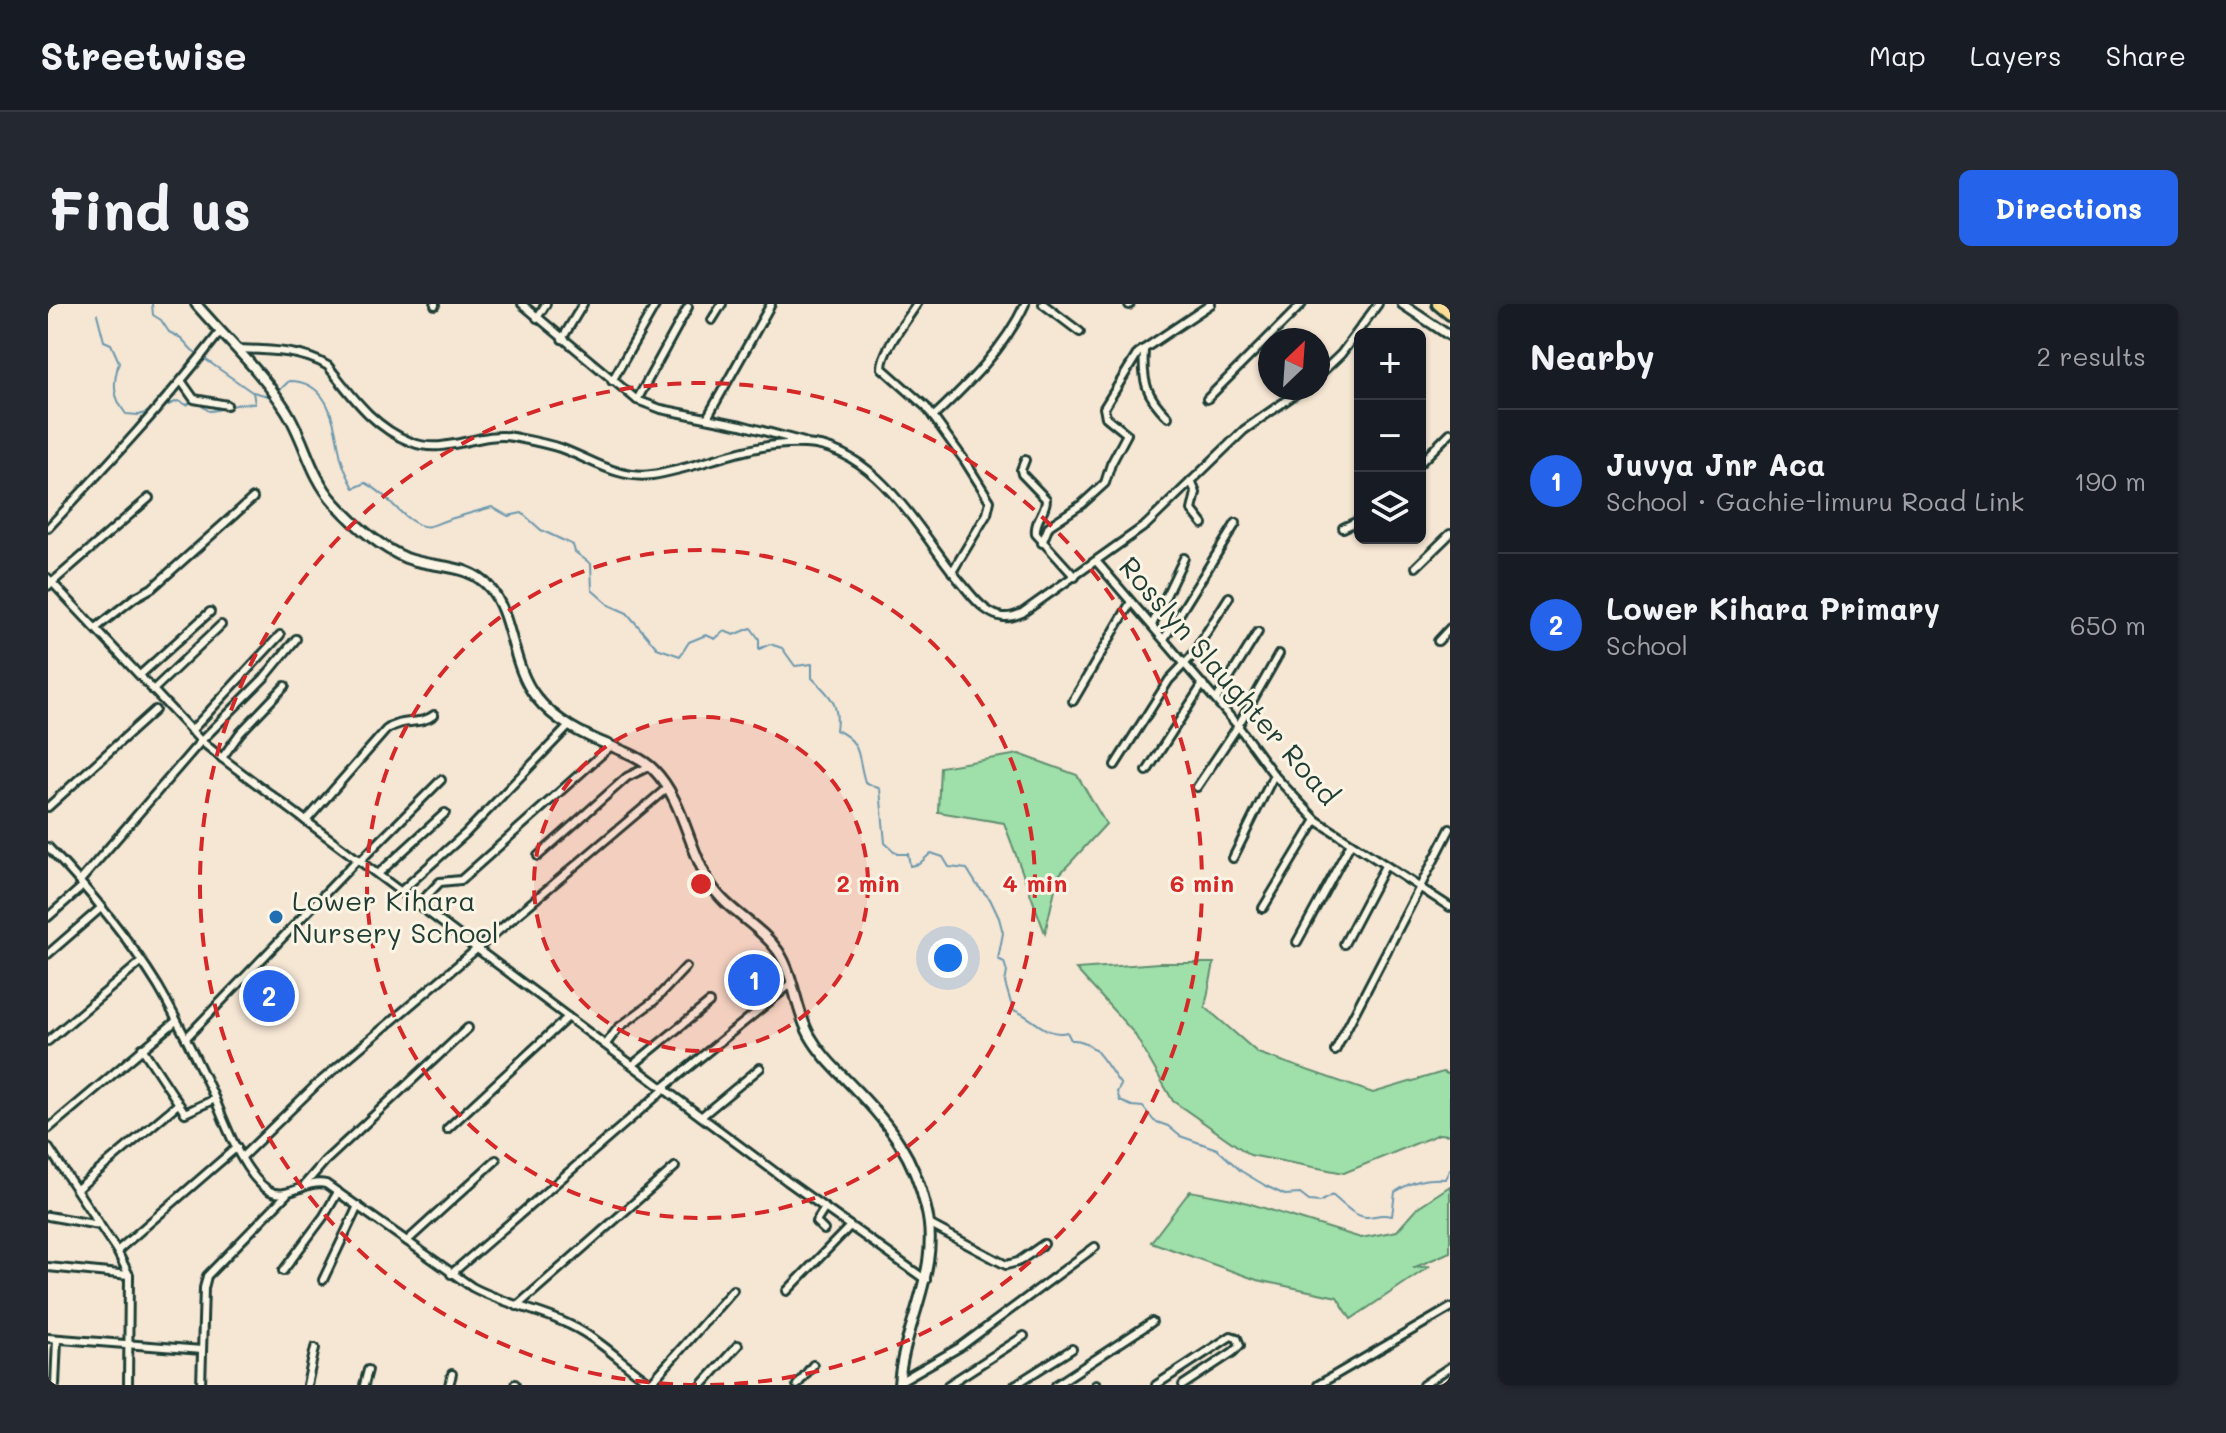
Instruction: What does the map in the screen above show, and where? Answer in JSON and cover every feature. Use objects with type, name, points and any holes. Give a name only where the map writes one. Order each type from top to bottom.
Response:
[{"type":"highway","points":[[1438,304],[1450,314]]},
{"type":"main road","points":[[195,305],[238,349],[275,394],[298,431],[320,485],[359,526],[390,550],[409,559],[458,567],[474,574],[490,588],[499,603],[523,676],[535,696],[569,726],[650,766],[667,788],[709,881],[720,897],[764,935],[778,952],[808,1034],[826,1060],[888,1125],[905,1149],[916,1174],[929,1224],[931,1256],[903,1355],[899,1383]]},
{"type":"street","points":[[522,304],[637,400],[661,409],[787,436],[846,455],[892,492],[952,572],[984,608],[996,616],[1022,613],[1146,525],[1244,430],[1287,400]]},
{"type":"street","points":[[537,318],[546,304]]},
{"type":"street","points":[[562,339],[583,304]]},
{"type":"street","points":[[612,381],[656,304]]},
{"type":"street","points":[[712,320],[722,304]]},
{"type":"street","points":[[707,418],[771,304]]},
{"type":"street","points":[[917,304],[882,363],[885,372],[916,396],[990,501],[987,514],[952,572]]},
{"type":"street","points":[[933,417],[968,383],[1004,340],[1015,326],[1025,304]]},
{"type":"street","points":[[1043,304],[1080,332]]},
{"type":"street","points":[[1042,543],[1049,526],[1082,504],[1108,479],[1111,464],[1127,434],[1106,417],[1104,408],[1132,360],[1211,304]]},
{"type":"street","points":[[1207,399],[1302,304]]},
{"type":"street","points":[[1330,365],[1378,304]]},
{"type":"street","points":[[1402,304],[1450,336]]},
{"type":"street","points":[[637,400],[688,307]]},
{"type":"street","points":[[48,528],[182,382],[220,332]]},
{"type":"street","points":[[238,349],[279,352],[321,361],[375,422],[412,443],[432,447],[508,436],[558,447],[634,476],[675,470],[742,450],[807,444]]},
{"type":"street","points":[[1144,349],[1145,383],[1150,398],[1168,417]]},
{"type":"street","points":[[182,382],[194,399],[227,405]]},
{"type":"street","points":[[1426,457],[1450,433]]},
{"type":"street","points":[[1025,460],[1022,474],[1046,499],[1035,528],[1042,543],[1075,577]]},
{"type":"street","points":[[1191,481],[1196,493],[1192,510],[1203,524]]},
{"type":"street","points":[[149,498],[49,582],[191,731],[222,758],[475,949],[926,1280]]},
{"type":"street","points":[[96,628],[152,588],[253,498]]},
{"type":"street","points":[[1164,639],[1236,523]]},
{"type":"street","points":[[1343,528],[1354,523]]},
{"type":"street","points":[[1416,567],[1450,534]]},
{"type":"street","points":[[1152,625],[1184,558]]},
{"type":"street","name":"Rosslyn Slaughter Road","points":[[1096,561],[1238,726],[1274,775],[1316,820],[1450,907]]},
{"type":"street","points":[[1115,765],[1169,680],[1191,657],[1229,597]]},
{"type":"street","points":[[1073,701],[1131,602]]},
{"type":"street","points":[[140,675],[210,612]]},
{"type":"street","points":[[153,690],[221,625]]},
{"type":"street","points":[[1438,641],[1450,628]]},
{"type":"street","points":[[1216,700],[1258,632]]},
{"type":"street","points":[[191,731],[280,635]]},
{"type":"street","points":[[48,917],[81,883],[201,741],[264,678],[296,639]]},
{"type":"street","points":[[1197,787],[1238,726],[1279,654]]},
{"type":"street","points":[[1147,771],[1203,684]]},
{"type":"street","points":[[222,758],[240,733],[285,686]]},
{"type":"street","points":[[48,807],[155,710]]},
{"type":"street","points":[[306,821],[386,730],[395,723],[428,719],[434,715]]},
{"type":"street","points":[[400,892],[465,834],[569,726]]},
{"type":"street","points":[[418,905],[440,882],[461,880],[471,872],[611,746]]},
{"type":"street","points":[[538,856],[627,777],[650,766]]},
{"type":"street","points":[[1233,858],[1274,775]]},
{"type":"street","points":[[186,1038],[441,780]]},
{"type":"street","points":[[242,1157],[316,1085],[667,788]]},
{"type":"street","points":[[378,874],[445,813]]},
{"type":"street","points":[[1263,908],[1316,820]]},
{"type":"street","points":[[1335,1051],[1450,829]]},
{"type":"street","points":[[1297,942],[1351,843]]},
{"type":"street","points":[[48,847],[102,907],[141,962],[186,1038],[251,1172],[266,1189],[276,1194],[287,1193]]},
{"type":"street","points":[[1344,944],[1385,866]]},
{"type":"street","points":[[48,954],[102,907]]},
{"type":"street","points":[[48,1041],[141,962]]},
{"type":"street","points":[[606,1044],[618,1028],[654,1001],[686,967]]},
{"type":"street","points":[[451,1274],[665,1088],[791,984]]},
{"type":"street","points":[[634,1064],[709,1003]]},
{"type":"street","points":[[447,1129],[568,1017]]},
{"type":"street","points":[[48,1129],[176,1021]]},
{"type":"street","points":[[201,1385],[207,1276],[287,1193],[305,1184],[325,1161],[468,1028]]},
{"type":"street","points":[[142,1048],[183,1111],[188,1113],[215,1099]]},
{"type":"street","points":[[702,1116],[760,1068]]},
{"type":"street","points":[[77,1189],[178,1104]]},
{"type":"street","points":[[48,1147],[117,1251],[129,1275],[128,1385]]},
{"type":"street","points":[[117,1251],[237,1147]]},
{"type":"street","points":[[407,1241],[496,1160]]},
{"type":"street","points":[[517,1306],[675,1167]]},
{"type":"street","points":[[305,1184],[326,1184],[451,1274],[494,1299],[562,1321],[584,1332],[652,1384],[733,1290]]},
{"type":"street","points":[[283,1271],[338,1192]]},
{"type":"street","points":[[323,1280],[358,1206]]},
{"type":"street","points":[[824,1230],[816,1222],[825,1208]]},
{"type":"street","points":[[48,1216],[99,1225]]},
{"type":"street","points":[[929,1224],[1006,1265],[1018,1262],[1044,1244]]},
{"type":"street","points":[[787,1291],[850,1226]]},
{"type":"street","points":[[899,1383],[960,1347],[1095,1247]]},
{"type":"street","points":[[48,1267],[129,1275]]},
{"type":"street","points":[[1318,1385],[1450,1308]]},
{"type":"street","points":[[1056,1385],[1152,1322]]},
{"type":"street","points":[[948,1385],[1024,1336]]},
{"type":"street","points":[[1156,1385],[1231,1336],[1237,1338],[1240,1345],[1233,1352],[1183,1385]]},
{"type":"street","points":[[48,1338],[202,1350]]},
{"type":"street","points":[[55,1385],[57,1339]]},
{"type":"street","points":[[702,1385],[738,1345]]},
{"type":"street","points":[[307,1385],[315,1348]]},
{"type":"street","points":[[1015,1385],[1072,1349]]},
{"type":"street","points":[[797,1385],[813,1365]]},
{"type":"street","points":[[1423,1385],[1450,1367]]},
{"type":"street","points":[[364,1385],[368,1370]]},
{"type":"street","points":[[449,1385],[452,1374]]},
{"type":"green space","points":[[1019,754],[1077,775],[1106,824],[1058,876],[1045,933],[1004,823],[938,812],[940,767]]},
{"type":"green space","points":[[1214,963],[1205,1007],[1258,1053],[1373,1093],[1443,1072],[1450,1075],[1450,1135],[1439,1134],[1344,1173],[1250,1155],[1173,1101],[1134,1033],[1076,969]]},
{"type":"green space","points":[[1450,1186],[1450,1252],[1413,1268],[1430,1266],[1351,1319],[1337,1297],[1257,1280],[1151,1242],[1190,1191],[1238,1200],[1361,1238],[1397,1231],[1418,1207]]},
{"type":"waterway","points":[[152,304],[153,315],[169,332],[252,392]]},
{"type":"waterway","points":[[97,314],[104,341],[111,344],[119,362],[115,389],[121,407],[126,414],[139,415],[151,411]]},
{"type":"waterway","points":[[277,393],[289,381],[303,383],[323,397],[333,420],[342,462],[354,488],[366,483],[421,526],[492,507],[508,516],[522,513],[541,530],[573,545],[575,552],[591,564],[592,590],[609,605],[627,613],[657,648],[680,656],[689,642],[706,635],[715,639],[724,631],[734,635],[751,628],[759,639],[759,649],[770,644],[782,648],[795,666],[812,664],[812,678],[829,695],[835,707],[836,730],[855,745],[865,782],[880,789],[885,843],[897,854],[908,854],[910,866],[919,864],[931,853],[943,857],[949,867],[967,869],[990,899],[999,918],[1003,933],[998,959],[1004,962],[1007,972],[1005,983],[1013,1010],[1052,1032],[1067,1032],[1071,1040],[1094,1049],[1121,1085],[1117,1092],[1120,1101],[1143,1107],[1154,1121],[1168,1126],[1180,1136],[1217,1149],[1241,1171],[1266,1186],[1285,1195],[1300,1194],[1309,1201],[1320,1202],[1332,1195],[1361,1216],[1392,1216],[1395,1192],[1419,1181],[1445,1179],[1450,1169]]},
{"type":"waterway","points":[[196,402],[209,411],[255,404],[253,392],[272,397]]},
{"type":"waterway","points":[[161,408],[178,401],[187,405],[191,402]]},
{"type":"place","name":"Lower Kihara Nursery School","points":[[276,917]]},
{"type":"place","name":"Juvya Jnr Aca","points":[[754,980]]},
{"type":"place","name":"Lower Kihara Primary","points":[[269,996]]}]
